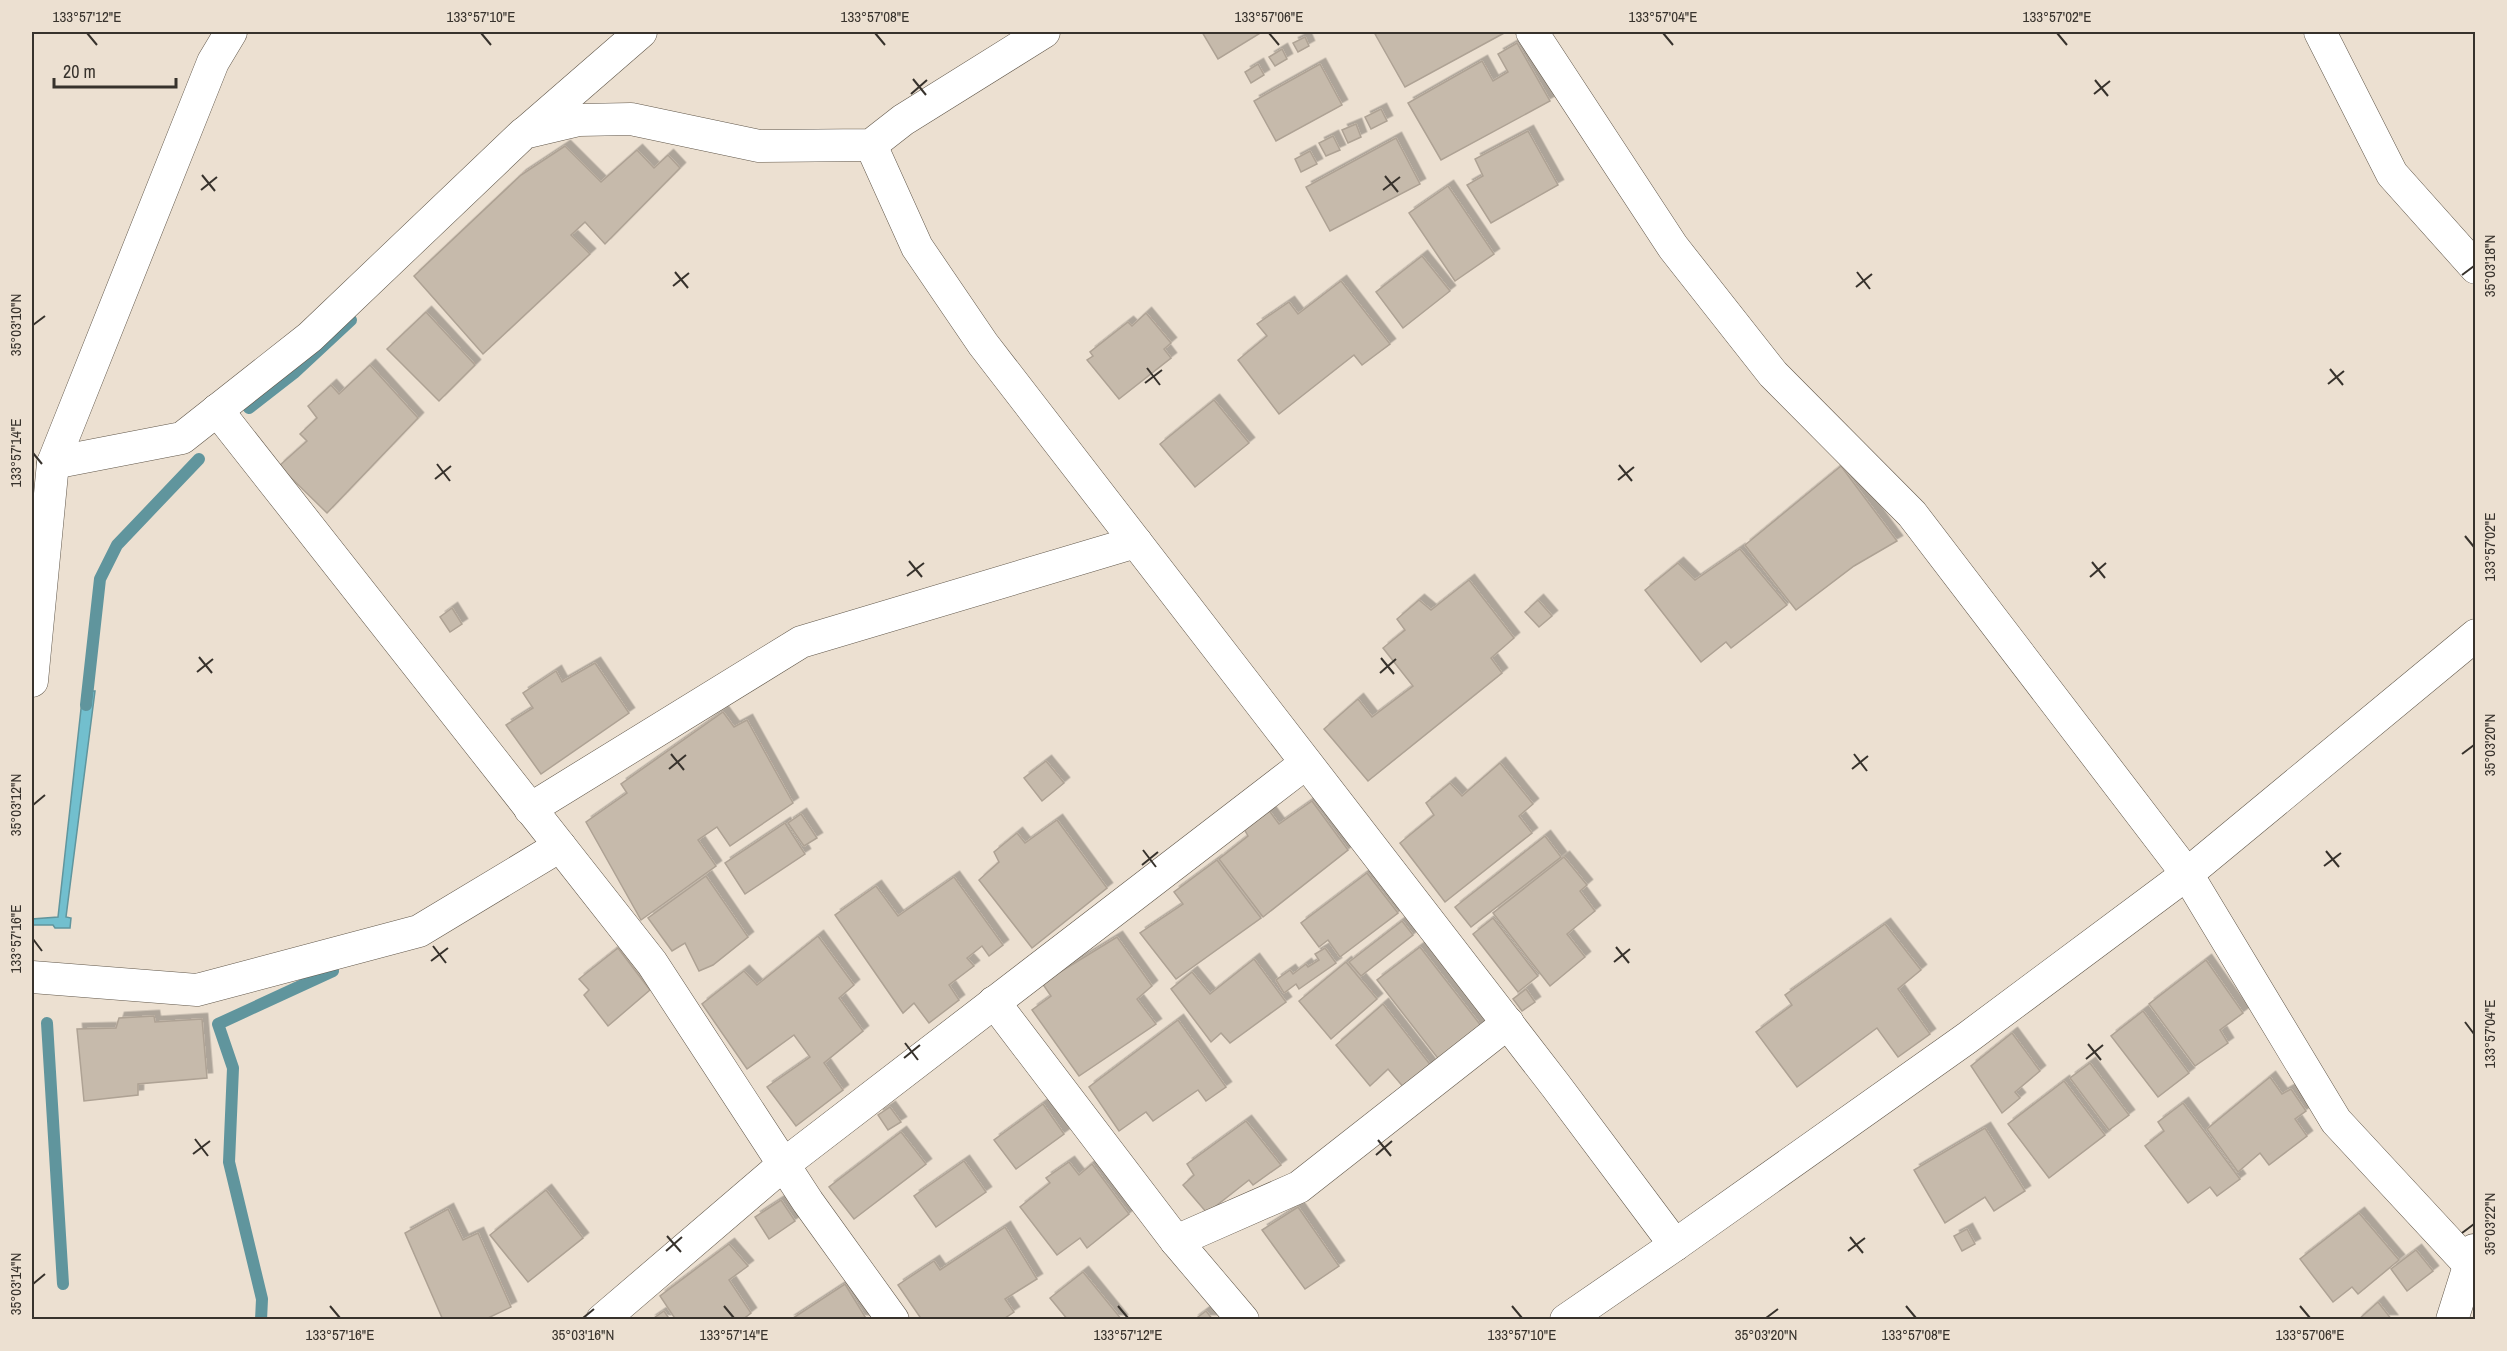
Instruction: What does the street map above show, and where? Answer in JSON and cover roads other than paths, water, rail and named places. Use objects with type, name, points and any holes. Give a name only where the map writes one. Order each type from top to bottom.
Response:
[{"type":"street","points":[[32,681],[53,463],[213,62],[231,32]]},
{"type":"street","points":[[53,463],[182,438],[310,337],[524,133],[641,32]]},
{"type":"street","points":[[524,133],[579,120],[631,120],[759,146],[871,145],[903,120],[1044,32]]},
{"type":"street","points":[[1533,32],[1673,247],[1773,374],[1912,513],[2187,874],[2336,1121],[2474,1260],[2452,1320]]},
{"type":"street","points":[[2320,32],[2392,174],[2475,268]]},
{"type":"street","points":[[871,145],[924,257],[983,344],[1508,1023],[1675,1245]]},
{"type":"street","points":[[217,410],[651,963],[783,1165],[892,1320]]},
{"type":"street","points":[[530,809],[801,642],[1136,542]]},
{"type":"street","points":[[1566,1320],[1967,1038],[2187,874],[2475,635]]},
{"type":"street","points":[[602,1320],[783,1165],[1306,763]]},
{"type":"street","points":[[32,976],[197,990],[419,931],[560,846]]},
{"type":"street","points":[[994,1002],[1176,1241],[1243,1320]]},
{"type":"street","points":[[1176,1241],[1299,1187],[1508,1023]]},
{"type":"water","points":[[83,691],[95,691],[66,917],[71,918],[70,928],[32,925],[32,919],[58,917]]},
{"type":"waterway","points":[[249,408],[294,373],[351,320]]},
{"type":"waterway","points":[[86,705],[100,579],[117,545],[199,459]]},
{"type":"waterway","points":[[261,1320],[262,1299],[229,1162],[233,1068],[218,1024],[333,971]]},
{"type":"waterway","points":[[47,1023],[63,1284]]}]
